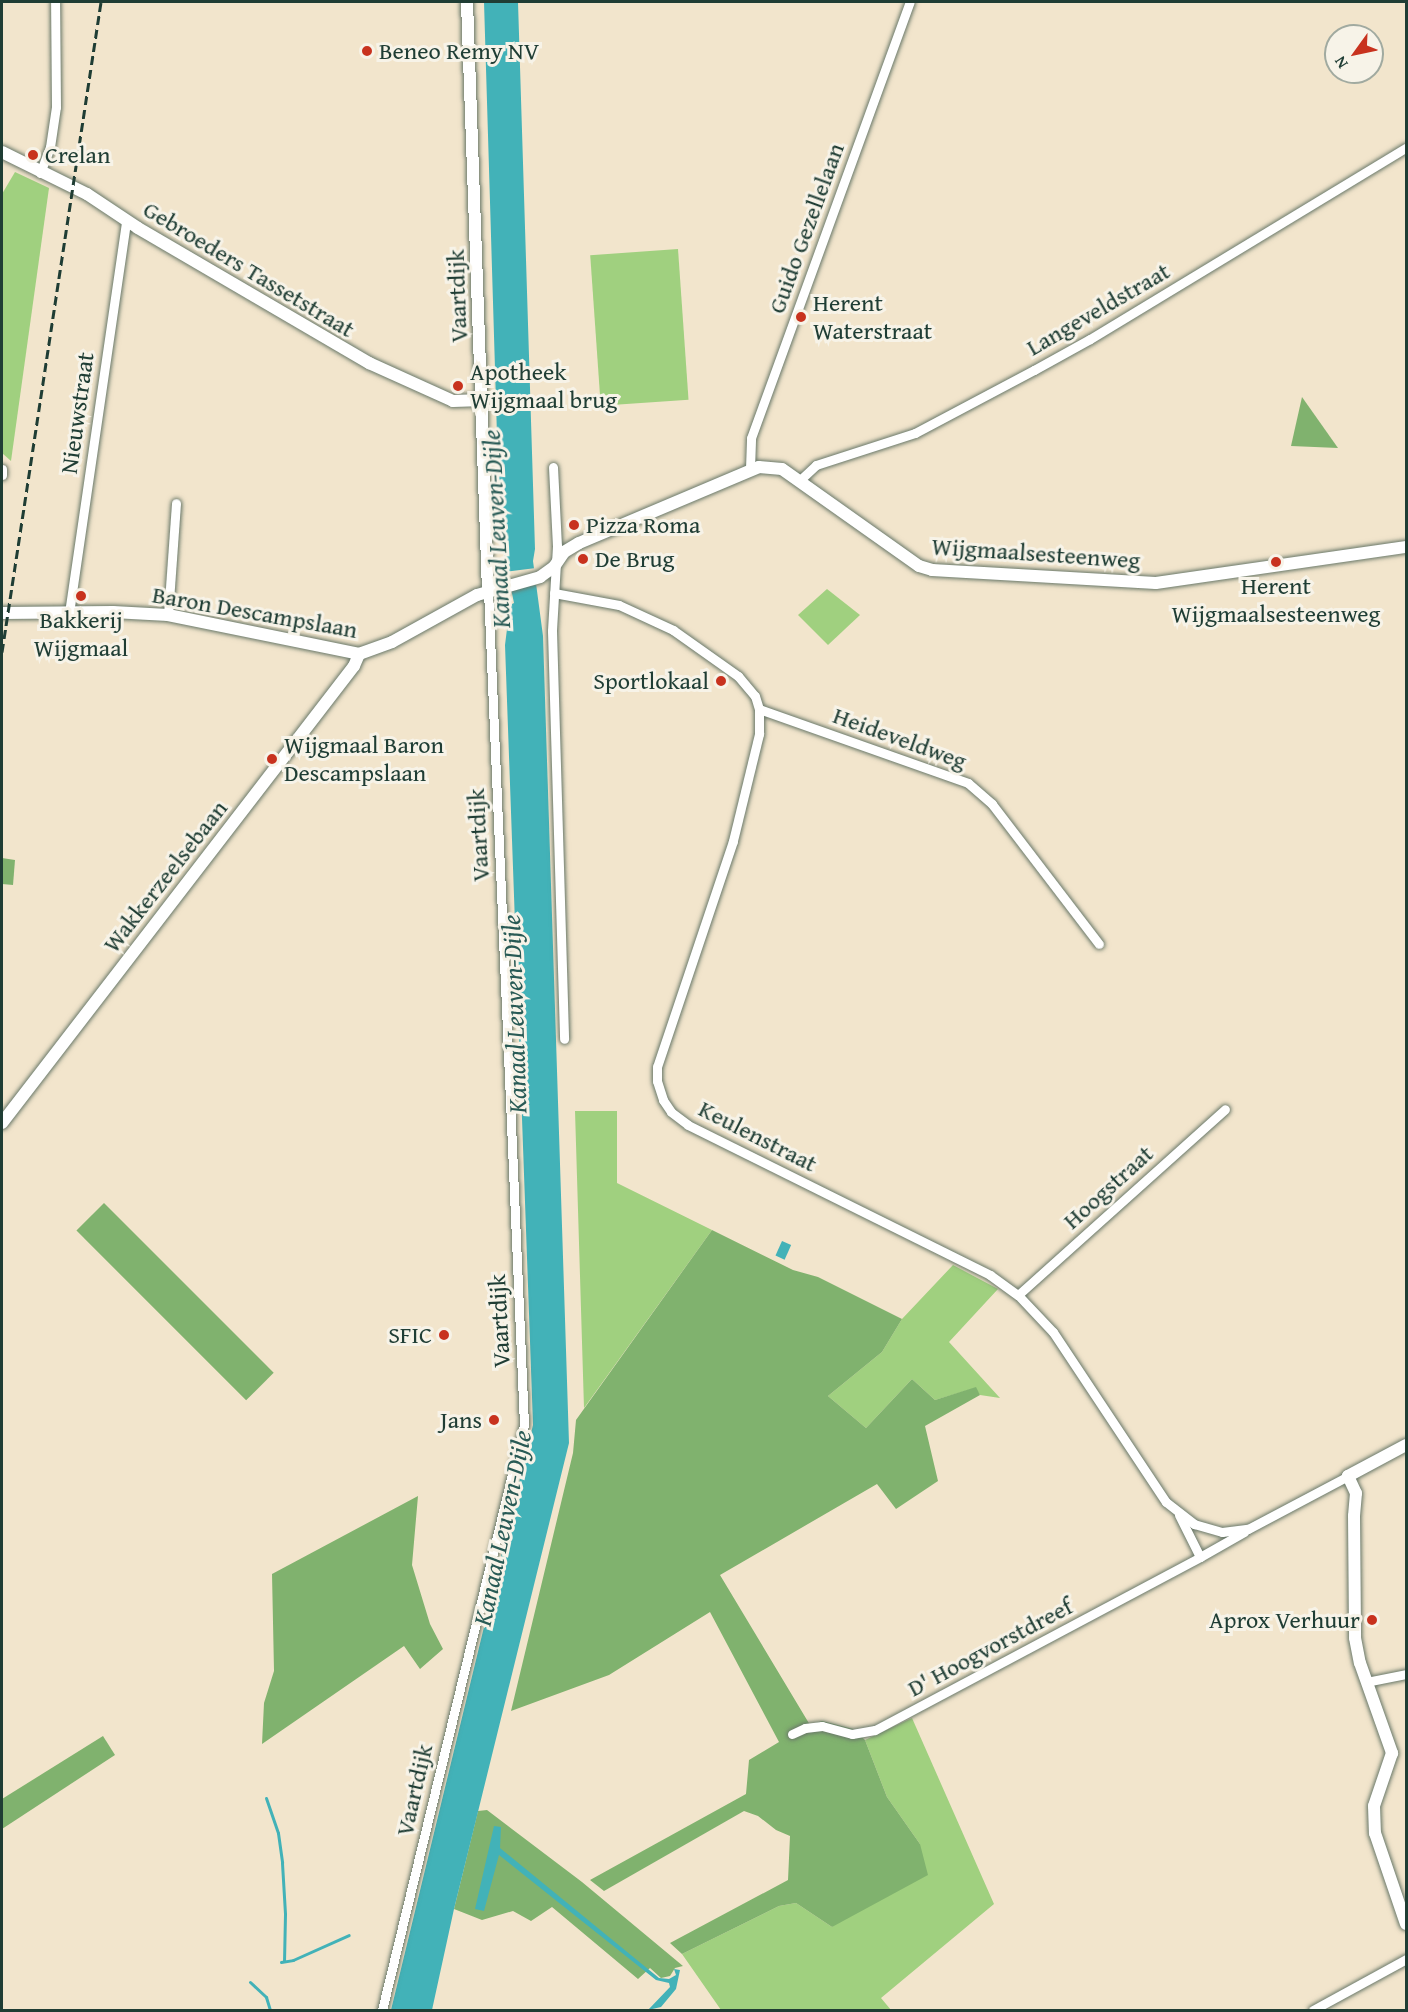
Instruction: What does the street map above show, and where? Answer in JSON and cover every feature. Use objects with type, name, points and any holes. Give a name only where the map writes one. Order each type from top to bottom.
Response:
[{"type":"street","points":[[40,172],[50,147],[56,107],[55,2]]},
{"type":"street","name":"Vaartdijk","points":[[382,2010],[524,1425],[488,592],[483,400],[466,2]]},
{"type":"street","name":"Guido Gezellelaan","points":[[750,470],[750,438],[910,2]]},
{"type":"street","name":"Langeveldstraat","points":[[800,480],[816,465],[915,433],[1034,370],[1090,339],[1407,148]]},
{"type":"street","name":"Gebroeders Tassetstraat","points":[[2,152],[87,194],[126,220],[369,363],[453,401],[483,400]]},
{"type":"street","name":"Nieuwstraat","points":[[69,613],[126,220]]},
{"type":"street","points":[[553,467],[557,546],[552,631],[564,1039]]},
{"type":"street","name":"Wijgmaalsesteenweg","points":[[488,592],[540,577],[554,567],[558,556],[579,543],[759,467],[782,469],[920,566],[932,570],[1156,583],[1407,548]]},
{"type":"street","points":[[2,469],[2,475]]},
{"type":"street","points":[[168,615],[176,503]]},
{"type":"street","name":"Baron Descampslaan","points":[[2,613],[168,615],[359,654],[392,642],[477,595],[488,592]]},
{"type":"street","points":[[554,593],[619,605],[673,630],[738,676],[755,696],[759,709]]},
{"type":"street","name":"Wakkerzeelsebaan","points":[[2,1123],[354,666],[359,654]]},
{"type":"street","name":"Heideveldweg","points":[[759,709],[955,778],[980,791],[1099,944]]},
{"type":"street","name":"Keulenstraat","points":[[759,709],[759,734],[733,841],[657,1067],[657,1081],[663,1100],[671,1112],[688,1125],[990,1275],[1018,1294],[1053,1332],[1162,1495],[1178,1514],[1200,1557],[1348,1476]]},
{"type":"street","name":"Hoogstraat","points":[[1018,1294],[1225,1109]]},
{"type":"street","points":[[1407,1445],[1348,1476],[1356,1493],[1353,1516],[1355,1638],[1366,1682],[1392,1754],[1374,1806],[1376,1833],[1407,1924]]},
{"type":"street","name":"Keulenstraat","points":[[1178,1514],[1194,1524],[1222,1532],[1248,1529]]},
{"type":"street","name":"D' Hoogvorstdreef","points":[[792,1734],[805,1728],[822,1726],[852,1734],[875,1730],[1200,1557]]},
{"type":"street","points":[[1366,1682],[1407,1674]]},
{"type":"street","points":[[1313,2010],[1407,1959]]},
{"type":"green space","points":[[15,172],[49,188],[11,461],[2,453],[2,194]]},
{"type":"green space","points":[[678,249],[689,400],[601,406],[590,255]]},
{"type":"green space","points":[[1302,397],[1338,448],[1291,446]]},
{"type":"green space","points":[[827,589],[860,615],[828,645],[798,615]]},
{"type":"green space","points":[[2,858],[15,860],[13,885],[2,884]]},
{"type":"green space","points":[[575,1111],[617,1111],[617,1183],[712,1230],[584,1408]]},
{"type":"green space","points":[[104,1203],[274,1373],[246,1400],[76,1231]]},
{"type":"green space","points":[[712,1230],[793,1270],[818,1277],[902,1319],[882,1352],[828,1396],[866,1428],[912,1379],[935,1400],[976,1387],[980,1395],[925,1426],[938,1481],[896,1509],[877,1484],[720,1575],[810,1725],[822,1721],[853,1729],[865,1740],[887,1797],[920,1844],[928,1875],[832,1927],[796,1903],[779,1906],[682,1954],[670,1943],[788,1880],[790,1836],[776,1830],[758,1816],[744,1811],[604,1891],[590,1880],[746,1794],[749,1760],[779,1742],[710,1612],[609,1675],[511,1711],[573,1453],[576,1420]]},
{"type":"green space","points":[[953,1265],[998,1289],[949,1342],[1000,1398],[980,1395],[975,1388],[935,1400],[912,1379],[866,1428],[828,1396],[882,1352],[902,1319]]},
{"type":"green space","points":[[418,1496],[412,1565],[430,1624],[443,1649],[420,1669],[404,1646],[262,1744],[264,1703],[274,1671],[272,1574]]},
{"type":"green space","points":[[912,1718],[994,1904],[881,1998],[891,2010],[721,2010],[682,1954],[779,1906],[796,1903],[832,1927],[920,1844],[887,1797],[865,1740]]},
{"type":"green space","points":[[103,1736],[115,1755],[2,1829],[2,1799]]},
{"type":"green space","points":[[487,1810],[582,1882],[683,1966],[675,1968],[670,1976],[661,1978],[650,1968],[638,1979],[552,1907],[531,1921],[513,1911],[482,1920],[454,1909],[478,1811]]},
{"type":"water","points":[[484,2],[518,2],[535,549],[533,561],[543,636],[569,1443],[454,1909],[432,2010],[391,2010],[533,1425],[505,645],[510,605],[514,603],[500,536]]},
{"type":"water","points":[[782,1241],[791,1245],[785,1260],[775,1256]]},
{"type":"water","points":[[494,1826],[501,1827],[500,1848],[659,1978],[669,1979],[676,1975],[674,1969],[680,1970],[676,1989],[661,2007],[648,2010],[670,1987],[669,1983],[656,1980],[499,1855],[484,1911],[475,1909]]},
{"type":"pier","points":[[536,568],[538,585],[505,589],[503,572]]},
{"type":"waterway","points":[[266,1798],[278,1833],[282,1863],[285,1914],[284,1961]]},
{"type":"waterway","points":[[281,1962],[293,1960],[349,1935]]},
{"type":"waterway","points":[[250,1982],[266,1997],[270,2010]]},
{"type":"railway","points":[[2,652],[101,2]]},
{"type":"place","name":"Beneo Remy NV","points":[[367,51]]},
{"type":"place","name":"Crelan","points":[[33,155]]},
{"type":"place","name":"Herent Waterstraat","points":[[801,317]]},
{"type":"place","name":"Apotheek Wijgmaal brug","points":[[458,386]]},
{"type":"place","name":"Pizza Roma","points":[[574,525]]},
{"type":"place","name":"De Brug","points":[[583,559]]},
{"type":"place","name":"Herent Wijgmaalsesteenweg","points":[[1276,562]]},
{"type":"place","name":"Bakkerij Wijgmaal","points":[[81,596]]},
{"type":"place","name":"Sportlokaal","points":[[721,681]]},
{"type":"place","name":"Wijgmaal Baron Descampslaan","points":[[272,759]]},
{"type":"place","name":"SFIC","points":[[444,1335]]},
{"type":"place","name":"Jans","points":[[494,1420]]},
{"type":"place","name":"Aprox Verhuur","points":[[1372,1620]]},
{"type":"water label","name":"Kanaal Leuven-Dijle","points":[[496,529]]},
{"type":"water label","name":"Kanaal Leuven-Dijle","points":[[514,1014]]},
{"type":"water label","name":"Kanaal Leuven-Dijle","points":[[502,1528]]}]
